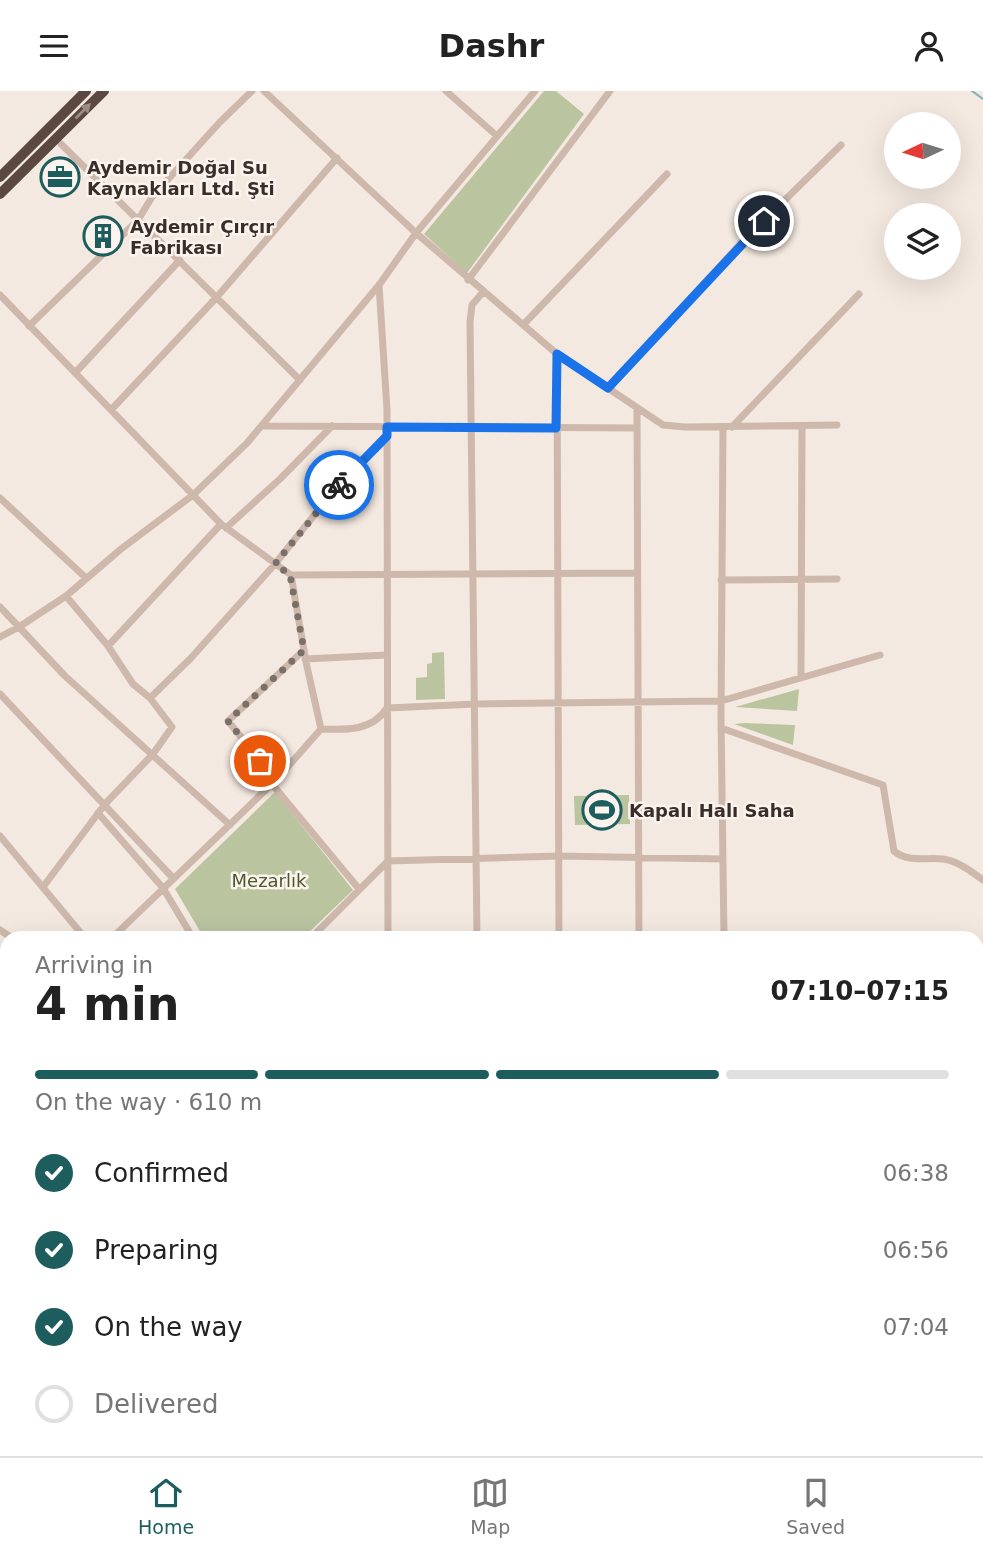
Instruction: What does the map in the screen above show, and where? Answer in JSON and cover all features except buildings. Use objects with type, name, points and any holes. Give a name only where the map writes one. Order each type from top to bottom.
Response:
[{"type":"highway","points":[[0,177],[86,91]]},
{"type":"highway","points":[[0,194],[104,91]]},
{"type":"street","points":[[29,326],[138,220],[152,197],[252,91]]},
{"type":"street","points":[[264,91],[468,280],[557,354],[663,425],[837,425]]},
{"type":"street","points":[[446,91],[497,136]]},
{"type":"street","points":[[0,637],[66,596],[193,495],[262,426],[379,285],[416,233],[535,91]]},
{"type":"street","points":[[468,280],[610,91]]},
{"type":"street","points":[[61,144],[300,380]]},
{"type":"street","points":[[608,388],[744,240],[841,145]]},
{"type":"street","points":[[111,410],[216,298],[337,158]]},
{"type":"street","points":[[523,325],[667,174]]},
{"type":"street","points":[[75,373],[180,260]]},
{"type":"street","points":[[379,285],[387,427],[388,931]]},
{"type":"street","points":[[477,931],[470,322],[472,305],[483,292]]},
{"type":"street","points":[[732,427],[859,294]]},
{"type":"street","points":[[0,295],[223,526],[290,575],[638,573]]},
{"type":"street","points":[[557,354],[559,931]]},
{"type":"street","points":[[637,408],[639,931]]},
{"type":"street","points":[[262,426],[637,428]]},
{"type":"street","points":[[108,646],[223,526],[280,479],[332,426]]},
{"type":"street","points":[[801,678],[802,426]]},
{"type":"street","points":[[723,427],[721,728],[724,931]]},
{"type":"street","points":[[150,698],[191,658],[275,564],[329,496],[387,436]]},
{"type":"street","points":[[0,498],[86,578]]},
{"type":"street","points":[[290,575],[321,729]]},
{"type":"street","points":[[721,580],[837,579]]},
{"type":"street","points":[[43,887],[105,804],[153,754],[172,727],[150,698],[133,684],[108,646],[66,596]]},
{"type":"street","points":[[0,607],[65,676],[230,825]]},
{"type":"street","points":[[304,650],[228,721],[359,889]]},
{"type":"street","points":[[305,659],[387,655]]},
{"type":"street","points":[[387,708],[476,703],[721,701],[880,655]]},
{"type":"street","points":[[0,694],[173,879]]},
{"type":"street","points":[[321,729],[346,730],[371,724],[380,719],[387,708]]},
{"type":"street","points":[[721,728],[883,785],[894,851],[916,859],[944,859],[956,863],[983,880]]},
{"type":"street","points":[[118,931],[274,782],[321,729]]},
{"type":"street","points":[[98,813],[163,888],[189,931]]},
{"type":"street","points":[[0,836],[79,931]]},
{"type":"street","points":[[318,931],[388,861],[559,856],[723,859]]},
{"type":"green space","points":[[544,91],[556,91],[584,114],[467,273],[424,234]]},
{"type":"green space","points":[[444,652],[445,699],[416,700],[416,678],[427,677],[427,664],[432,663],[432,653]]},
{"type":"green space","points":[[799,689],[797,711],[735,707]]},
{"type":"green space","points":[[734,724],[795,725],[793,745]]},
{"type":"green space","name":"Mezarlık","points":[[275,792],[353,890],[310,931],[200,931],[175,889]]},
{"type":"green space","name":"Kapalı Halı Saha","points":[[629,795],[630,824],[575,825],[574,796]]},
{"type":"waterway","points":[[972,91],[983,99]]},
{"type":"way so far","points":[[260,761],[228,721],[304,650],[290,575],[275,564],[339,485]]},
{"type":"place","name":"Aydemir Doğal Su Kaynakları Ltd. Şti","points":[[60,177]]},
{"type":"place","name":"Aydemir Çırçır Fabrikası","points":[[103,236]]},
{"type":"place","name":"Kapalı Halı Saha","points":[[602,810]]},
{"type":"route","points":[[339,485],[387,436],[387,427],[556,428],[557,354],[608,388],[764,221]]}]
